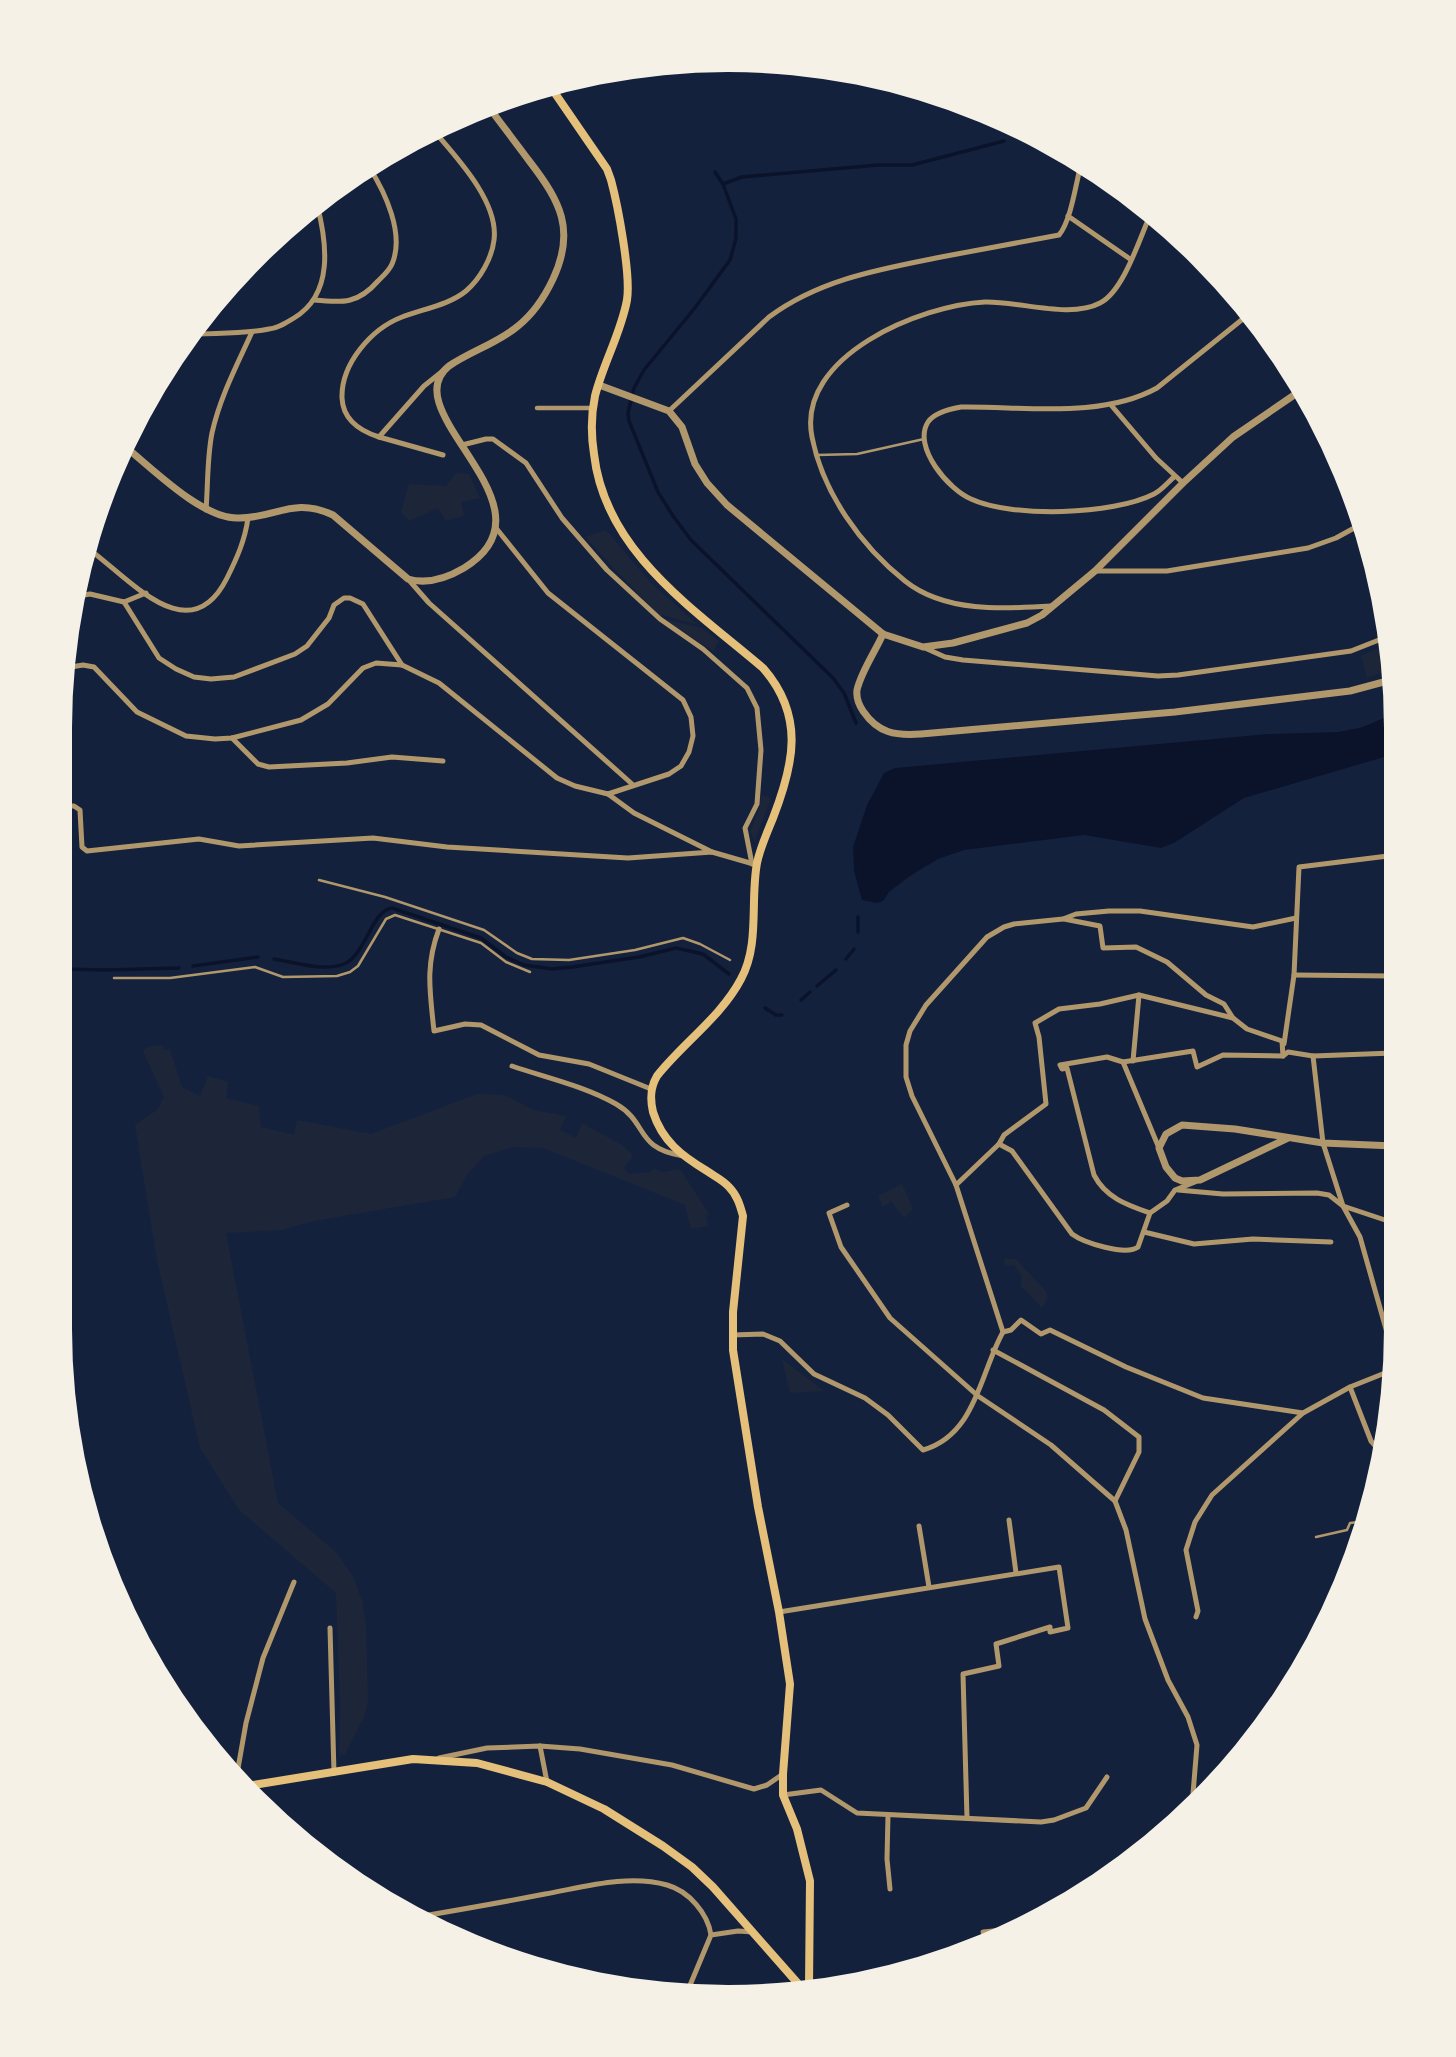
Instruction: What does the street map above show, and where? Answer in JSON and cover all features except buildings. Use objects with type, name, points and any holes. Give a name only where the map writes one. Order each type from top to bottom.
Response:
[{"type":"main road","points":[[556,95],[607,169],[615,195],[627,293],[624,311],[598,385],[593,408],[595,466],[600,487],[615,523],[638,555],[666,586],[763,668],[775,683],[788,710],[792,738],[789,769],[754,864],[752,937],[743,976],[721,1007],[662,1069],[651,1089],[652,1107],[667,1140],[683,1156],[727,1185],[741,1208],[743,1227],[732,1335],[758,1507],[790,1684],[783,1794],[797,1829],[810,1881],[809,1980]]},
{"type":"main road","points":[[256,1785],[413,1759],[499,1767],[547,1782],[604,1809],[663,1846],[713,1887],[796,1982]]},
{"type":"street","points":[[379,438],[424,386],[457,361],[506,335],[527,317],[551,283],[563,246],[563,221],[556,199],[495,115]]},
{"type":"street","points":[[440,138],[463,166],[486,201],[495,239],[485,266],[467,290],[393,321],[358,351],[352,359],[342,387],[343,407],[354,424],[379,438],[443,455]]},
{"type":"street","points":[[670,411],[769,317],[798,297],[870,271],[1059,235],[1068,216],[1079,173]]},
{"type":"street","points":[[314,300],[342,303],[354,300],[374,286],[391,267],[396,249],[391,212],[374,175]]},
{"type":"street","points":[[203,334],[252,332],[278,327],[301,314],[314,300],[321,283],[325,239],[319,215]]},
{"type":"street","points":[[1068,216],[1130,260]]},
{"type":"street","points":[[1056,606],[1020,608],[940,600],[915,589],[882,562],[830,491],[810,429],[813,407],[834,368],[864,342],[906,322],[963,305],[1001,302],[1072,310],[1090,307],[1108,298],[1117,288],[1146,223]]},
{"type":"street","points":[[1174,477],[1153,495],[1104,508],[1054,512],[993,507],[969,499],[956,491],[937,471],[924,439],[929,421],[950,409],[1111,405],[1140,397],[1157,388],[1242,320]]},
{"type":"street","points":[[206,510],[216,417],[252,332]]},
{"type":"street","points":[[408,579],[432,581],[454,574],[480,554],[492,540],[496,528],[495,510],[489,491],[445,418],[440,403],[439,386],[444,370]]},
{"type":"street","points":[[598,385],[670,411],[682,427],[695,464],[722,501],[883,634],[945,657],[1130,675],[1168,676],[1351,651],[1379,640]]},
{"type":"street","points":[[923,647],[953,643],[1027,623],[1056,606],[1096,571],[1233,437],[1293,396]]},
{"type":"street","points":[[1111,405],[1174,477],[1183,483]]},
{"type":"street","points":[[537,408],[593,408]]},
{"type":"street","points":[[75,666],[94,667],[137,712],[186,736],[203,739],[232,738],[311,715],[328,704],[352,676],[369,665],[402,665],[439,683],[557,778],[575,786],[608,793],[634,813],[712,852],[754,864],[745,828],[757,804],[761,728],[757,708],[747,688],[703,649],[660,619],[607,570],[562,518],[526,463],[493,439],[462,445]]},
{"type":"street","points":[[133,453],[206,510],[224,517],[248,517],[303,506],[333,515],[408,579],[429,603],[632,784]]},
{"type":"street","points":[[95,554],[169,608],[188,611],[208,604],[216,597],[239,555],[248,517]]},
{"type":"street","points":[[496,528],[548,593],[678,695],[688,708],[693,736],[686,760],[669,774],[608,793]]},
{"type":"street","points":[[1096,571],[1167,571],[1308,548],[1353,529]]},
{"type":"street","points":[[85,595],[124,602],[146,593]]},
{"type":"street","points":[[124,602],[159,658],[194,677],[234,677],[295,654],[307,646],[329,618],[334,606],[344,598],[363,604],[402,665]]},
{"type":"street","points":[[883,634],[857,696],[860,706],[874,726],[893,734],[921,734],[1175,712],[1350,691],[1383,682]]},
{"type":"street","points":[[232,738],[258,764],[269,767],[347,763],[392,757],[443,761]]},
{"type":"street","points":[[72,806],[80,810],[82,847],[87,851],[199,839],[239,846],[373,838],[447,847],[628,858],[712,852]]},
{"type":"street","points":[[1283,1056],[1294,975],[1299,867],[1384,855]]},
{"type":"street","points":[[1063,919],[1076,914],[1140,911],[1253,927],[1296,918]]},
{"type":"street","points":[[1003,1332],[956,1185],[912,1096],[906,1077],[905,1056],[910,1031],[926,1005],[987,937],[1004,927],[1038,920],[1063,919],[1100,926],[1104,948],[1136,947],[1167,962],[1206,995],[1224,1004],[1233,1018],[1247,1029],[1282,1041],[1283,1056]]},
{"type":"street","points":[[439,929],[431,951],[430,964],[435,1031],[465,1024],[481,1025],[538,1055],[589,1064],[651,1089]]},
{"type":"street","points":[[1294,975],[1384,976]]},
{"type":"street","points":[[956,1185],[999,1143],[1003,1135],[1046,1104],[1039,1037],[1034,1026],[1042,1017],[1059,1009],[1100,1004],[1139,995],[1233,1018]]},
{"type":"street","points":[[1133,1061],[1139,995]]},
{"type":"street","points":[[1150,1213],[1113,1197],[1099,1184],[1094,1175],[1067,1068],[1062,1069],[1060,1065],[1107,1057],[1124,1062],[1193,1051],[1196,1067],[1223,1055],[1283,1056],[1288,1052],[1313,1056],[1384,1053]]},
{"type":"street","points":[[1313,1056],[1323,1143],[1343,1206],[1360,1237],[1384,1322]]},
{"type":"street","points":[[1124,1062],[1166,1167],[1175,1178],[1182,1181],[1200,1180]]},
{"type":"street","points":[[512,1066],[557,1080],[616,1104],[634,1119],[647,1141],[663,1152],[683,1156]]},
{"type":"street","points":[[1158,1148],[1166,1133],[1182,1125],[1235,1129],[1323,1143],[1384,1146]]},
{"type":"street","points":[[999,1143],[1012,1151],[1079,1240],[1126,1251],[1138,1247],[1150,1213],[1167,1201],[1175,1190],[1288,1138]]},
{"type":"street","points":[[1175,1190],[1223,1194],[1317,1193],[1329,1195],[1343,1206],[1384,1220]]},
{"type":"street","points":[[847,1205],[829,1213],[841,1247],[890,1318],[978,1396],[1051,1444],[1115,1501],[1126,1530],[1146,1619],[1164,1671],[1188,1717],[1198,1745],[1194,1791]]},
{"type":"street","points":[[1144,1232],[1194,1244],[1253,1239],[1331,1242]]},
{"type":"street","points":[[732,1335],[763,1334],[780,1341],[814,1374],[865,1398],[888,1415],[923,1450],[934,1447],[952,1434],[978,1396],[993,1350],[1003,1332],[1010,1330],[1021,1320],[1041,1334],[1050,1330],[1126,1367],[1203,1398],[1303,1413]]},
{"type":"street","points":[[993,1350],[1104,1410],[1139,1437],[1141,1445],[1115,1501]]},
{"type":"street","points":[[1196,1617],[1198,1611],[1186,1550],[1195,1522],[1212,1495],[1303,1413],[1350,1387],[1383,1373]]},
{"type":"street","points":[[1350,1387],[1374,1445]]},
{"type":"street","points":[[1009,1520],[1016,1573]]},
{"type":"street","points":[[919,1526],[929,1587]]},
{"type":"street","points":[[779,1612],[1059,1567],[1068,1628],[1050,1632],[1050,1627],[996,1644],[999,1666],[963,1674],[967,1818]]},
{"type":"street","points":[[238,1766],[246,1723],[263,1658],[294,1582]]},
{"type":"street","points":[[330,1628],[334,1773]]},
{"type":"street","points":[[435,1759],[487,1748],[540,1746],[580,1749],[672,1765],[754,1789],[767,1785],[783,1774]]},
{"type":"street","points":[[540,1746],[547,1782]]},
{"type":"street","points":[[783,1794],[821,1790],[857,1813],[1041,1822],[1086,1808],[1107,1777]]},
{"type":"street","points":[[888,1815],[887,1859],[890,1889]]},
{"type":"street","points":[[432,1914],[604,1884],[645,1881],[667,1885],[682,1893],[703,1913],[710,1927],[711,1935],[690,1984]]},
{"type":"street","points":[[711,1935],[753,1932]]},
{"type":"lane","points":[[817,455],[857,454],[924,439]]},
{"type":"lane","points":[[319,880],[385,897],[484,930],[517,953],[536,959],[569,960],[635,950],[683,939],[700,944],[730,960]]},
{"type":"lane","points":[[114,978],[170,978],[256,967],[283,977],[337,975],[350,972],[358,966],[389,916],[395,915],[481,943],[506,962],[530,972]]},
{"type":"lane","points":[[1316,1537],[1347,1530],[1350,1523],[1355,1522]]},
{"type":"shaded area","points":[[456,473],[469,474],[480,498],[461,502],[464,516],[446,521],[438,508],[409,521],[401,512],[409,484],[446,486]]},
{"type":"shaded area","points":[[606,530],[651,583],[698,625],[662,615],[660,617],[585,537]]},
{"type":"shaded area","points":[[664,619],[702,628],[719,641],[713,651]]},
{"type":"shaded area","points":[[1379,647],[1382,672],[1367,678],[1361,656]]},
{"type":"shaded area","points":[[1384,718],[1384,757],[1244,798],[1174,843],[1161,848],[1084,835],[964,850],[938,859],[910,876],[889,892],[883,901],[877,903],[862,900],[854,871],[853,847],[867,805],[884,773],[895,768],[1268,734],[1338,732],[1363,727]]},
{"type":"shaded area","points":[[761,795],[771,798],[755,841],[750,832],[760,807]]},
{"type":"shaded area","points":[[163,1045],[164,1050],[170,1049],[182,1087],[200,1096],[208,1076],[228,1082],[226,1098],[259,1106],[261,1127],[294,1135],[297,1120],[371,1134],[477,1094],[505,1095],[533,1110],[566,1116],[560,1130],[576,1138],[582,1123],[622,1145],[631,1153],[632,1158],[624,1168],[629,1174],[650,1172],[654,1168],[662,1172],[680,1169],[709,1214],[706,1216],[708,1226],[691,1229],[685,1205],[543,1148],[513,1147],[484,1156],[466,1176],[455,1197],[314,1221],[282,1230],[226,1233],[278,1503],[336,1552],[353,1576],[362,1601],[366,1625],[368,1702],[365,1715],[345,1754],[339,1756],[336,1593],[239,1510],[200,1448],[157,1260],[135,1125],[157,1110],[164,1097],[143,1051],[150,1046]]},
{"type":"shaded area","points":[[902,1184],[913,1209],[904,1218],[891,1201],[883,1207],[878,1196]]},
{"type":"shaded area","points":[[1004,1259],[1016,1259],[1045,1290],[1048,1297],[1042,1308],[1021,1286],[1022,1276],[1014,1265],[1005,1266]]},
{"type":"shaded area","points":[[782,1359],[824,1391],[790,1393]]},
{"type":"waterway","points":[[723,184],[742,177],[878,165],[912,165],[1004,141]]},
{"type":"waterway","points":[[715,172],[723,184],[736,219],[736,238],[730,260],[644,370],[634,388],[628,413],[629,421],[658,492],[691,540],[833,678],[844,693],[856,723]]},
{"type":"waterway","points":[[274,959],[318,967],[344,964],[358,952],[379,917],[392,908],[481,938],[506,957],[524,965],[552,969],[572,967],[639,957],[676,948],[703,954],[729,974]]},
{"type":"waterway","points":[[858,917],[858,932]]},
{"type":"waterway","points":[[846,959],[854,949]]},
{"type":"waterway","points":[[193,966],[258,957]]},
{"type":"waterway","points":[[72,969],[179,968]]},
{"type":"waterway","points":[[817,986],[836,970]]},
{"type":"waterway","points":[[801,1000],[810,992]]},
{"type":"waterway","points":[[765,1008],[776,1015],[782,1015]]}]
